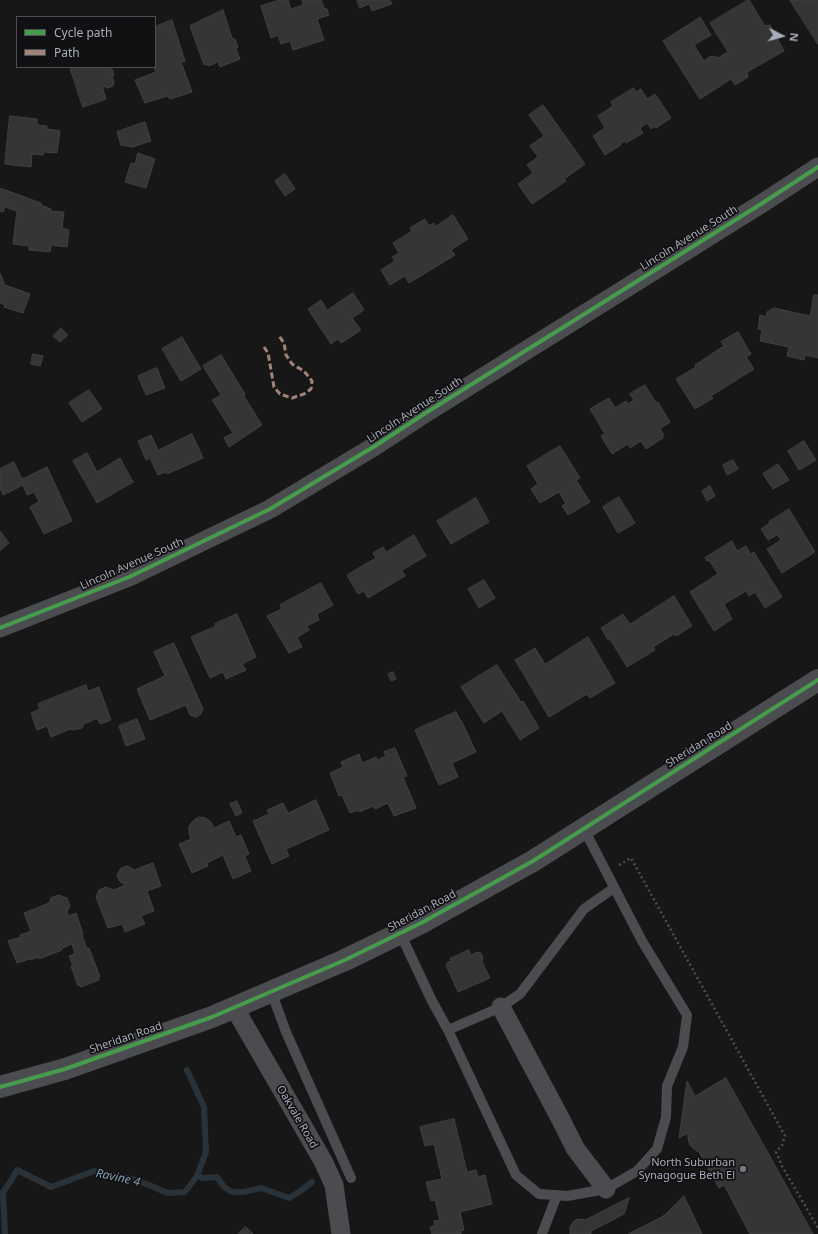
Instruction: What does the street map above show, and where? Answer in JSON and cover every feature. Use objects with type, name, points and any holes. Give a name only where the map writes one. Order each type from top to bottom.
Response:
[{"type":"street","name":"Lincoln Avenue South","points":[[0,628],[129,577],[270,509],[375,446],[818,167]]},
{"type":"street","name":"Sheridan Road","points":[[0,1087],[65,1069],[212,1017],[345,960],[423,922],[532,861],[818,680]]},
{"type":"street","name":"Oakvale Road","points":[[234,1007],[323,1161],[334,1185],[341,1234]]},
{"type":"street","points":[[501,1007],[575,1148],[606,1189]]},
{"type":"lane","points":[[400,933],[432,1001],[448,1030],[516,1175],[539,1194],[568,1196],[606,1189],[637,1171],[658,1149],[666,1117],[667,1086],[683,1047],[687,1015],[642,941],[584,829]]},
{"type":"lane","points":[[448,1030],[501,1007],[520,994],[584,909],[614,888]]},
{"type":"lane","points":[[271,991],[286,1032],[351,1178]]},
{"type":"lane","points":[[542,1234],[557,1195]]},
{"type":"path","points":[[615,866],[631,858],[785,1136],[782,1145],[776,1152],[782,1166],[818,1228]]},
{"type":"building","points":[[280,0],[288,0],[291,9],[303,5],[302,0],[321,0],[329,15],[317,19],[324,40],[293,50],[290,41],[281,44],[278,35],[271,38],[261,6]]},
{"type":"building","points":[[357,0],[390,0],[392,4],[372,11],[369,4],[360,8]]},
{"type":"building","points":[[748,0],[765,26],[770,25],[784,51],[747,72],[748,77],[735,85],[731,79],[700,99],[663,41],[700,17],[711,35],[694,45],[704,61],[709,57],[715,56],[718,58],[728,52],[710,23]]},
{"type":"building","points":[[790,0],[818,0],[818,44]]},
{"type":"building","points":[[223,10],[232,38],[235,39],[238,47],[236,49],[240,59],[220,67],[217,61],[216,63],[208,66],[207,64],[204,65],[190,26]]},
{"type":"building","points":[[172,20],[185,61],[181,62],[192,92],[170,99],[168,96],[145,103],[135,80],[156,72],[154,68],[156,68],[156,27]]},
{"type":"building","points":[[70,68],[111,68],[114,75],[112,76],[114,82],[113,86],[107,88],[102,86],[106,99],[83,107]]},
{"type":"building","points":[[634,88],[636,92],[641,89],[647,99],[655,94],[671,118],[656,128],[655,126],[651,129],[647,123],[640,128],[643,133],[626,143],[625,141],[605,155],[593,136],[605,128],[598,116],[613,106],[611,102]]},
{"type":"building","points":[[543,105],[585,164],[564,179],[566,181],[532,204],[518,184],[533,173],[527,165],[538,157],[530,146],[544,136],[529,115]]},
{"type":"building","points":[[10,116],[37,119],[37,125],[47,126],[47,129],[60,131],[57,153],[44,152],[43,155],[32,154],[31,167],[5,164]]},
{"type":"building","points":[[145,122],[151,141],[132,147],[121,145],[117,132]]},
{"type":"building","points":[[138,153],[155,159],[146,188],[125,182],[131,163],[135,164]]},
{"type":"building","points":[[285,174],[295,189],[285,196],[275,181]]},
{"type":"building","points":[[0,188],[41,203],[41,205],[51,209],[50,211],[64,212],[62,228],[69,230],[67,247],[51,245],[50,252],[29,250],[29,246],[13,244],[17,211],[5,207],[3,212],[0,211]]},
{"type":"building","points":[[453,215],[468,239],[451,250],[455,255],[409,283],[405,276],[390,285],[381,270],[395,261],[392,257],[399,253],[393,243],[412,231],[410,228],[425,219],[429,226],[434,223],[436,226]]},
{"type":"building","points":[[0,273],[5,285],[30,294],[23,313],[4,307],[5,305],[0,303]]},
{"type":"building","points":[[353,293],[364,310],[352,318],[361,330],[341,343],[338,339],[331,344],[308,309],[321,300],[327,310]]},
{"type":"building","points":[[814,295],[818,295],[818,358],[805,355],[804,360],[787,356],[789,347],[760,341],[762,330],[758,329],[760,315],[766,317],[767,312],[774,308],[810,316]]},
{"type":"building","points":[[61,328],[68,335],[60,342],[53,336]]},
{"type":"building","points":[[738,332],[751,354],[746,357],[754,369],[711,396],[713,398],[695,409],[676,379],[696,367],[695,365],[724,346],[721,342]]},
{"type":"building","points":[[182,337],[201,369],[181,381],[162,349]]},
{"type":"building","points":[[33,354],[43,356],[40,366],[31,364]]},
{"type":"building","points":[[221,355],[262,425],[229,447],[224,438],[233,433],[212,400],[221,395],[203,366]]},
{"type":"building","points":[[157,368],[165,388],[146,395],[138,376]]},
{"type":"building","points":[[645,385],[656,403],[658,402],[670,422],[660,429],[664,435],[662,436],[663,438],[646,449],[641,441],[630,448],[628,444],[612,454],[601,436],[605,434],[590,409],[609,398],[615,408],[626,401],[628,404],[634,400],[630,394]]},
{"type":"building","points":[[89,390],[102,409],[82,422],[69,403]]},
{"type":"building","points":[[192,434],[203,458],[167,474],[166,472],[158,475],[150,458],[146,460],[138,441],[151,435],[158,450]]},
{"type":"building","points":[[804,441],[816,460],[799,470],[788,451]]},
{"type":"building","points":[[560,446],[580,478],[576,480],[590,502],[568,515],[562,506],[566,504],[559,492],[540,503],[531,489],[538,484],[527,466]]},
{"type":"building","points":[[87,453],[97,472],[120,458],[133,482],[97,503],[73,461]]},
{"type":"building","points":[[733,460],[738,469],[727,475],[723,465]]},
{"type":"building","points":[[14,462],[22,479],[47,467],[72,521],[44,534],[30,507],[39,502],[34,492],[27,495],[23,485],[3,495],[0,488],[0,469]]},
{"type":"building","points":[[778,464],[789,480],[773,489],[763,474]]},
{"type":"building","points":[[710,486],[715,496],[707,501],[702,491]]},
{"type":"building","points":[[619,497],[635,523],[618,533],[603,507]]},
{"type":"building","points":[[476,498],[489,522],[451,544],[437,521]]},
{"type":"building","points":[[789,509],[815,552],[782,573],[767,549],[781,540],[777,535],[768,540],[761,529]]},
{"type":"building","points":[[0,531],[9,543],[0,551]]},
{"type":"building","points":[[414,535],[426,556],[402,570],[405,576],[368,598],[364,591],[358,594],[347,575],[376,558],[373,553],[383,547],[386,552]]},
{"type":"building","points":[[732,541],[737,551],[746,546],[750,554],[754,552],[782,597],[765,608],[755,592],[749,596],[746,591],[724,604],[732,619],[714,631],[690,592],[718,574],[709,560],[707,561],[705,558]]},
{"type":"building","points":[[484,580],[495,598],[479,608],[468,589]]},
{"type":"building","points":[[321,583],[333,605],[317,614],[319,620],[307,626],[309,630],[297,637],[302,647],[289,653],[267,616],[282,609],[280,605]]},
{"type":"building","points":[[674,596],[692,626],[676,636],[674,634],[653,647],[655,650],[627,667],[610,639],[608,640],[601,628],[623,614],[630,624]]},
{"type":"building","points":[[237,614],[256,657],[242,664],[246,670],[226,679],[223,672],[210,678],[191,637],[216,626],[215,624]]},
{"type":"building","points":[[588,637],[615,683],[590,698],[587,694],[549,717],[515,660],[535,648],[545,664]]},
{"type":"building","points":[[174,643],[203,709],[201,714],[196,717],[190,715],[186,705],[150,720],[137,689],[165,676],[154,652]]},
{"type":"building","points":[[497,665],[521,702],[523,701],[539,728],[520,740],[502,711],[484,723],[461,687]]},
{"type":"building","points":[[393,672],[396,679],[391,681],[388,674]]},
{"type":"building","points":[[86,685],[88,691],[99,687],[111,720],[100,724],[97,718],[84,724],[82,728],[73,730],[70,729],[51,737],[47,726],[37,730],[31,713],[40,709],[38,704]]},
{"type":"building","points":[[456,712],[476,752],[452,763],[458,777],[439,785],[415,730]]},
{"type":"building","points":[[137,719],[145,739],[126,746],[119,726]]},
{"type":"building","points":[[395,748],[407,776],[403,777],[416,808],[394,816],[388,803],[375,809],[374,806],[359,812],[358,810],[350,813],[342,795],[339,796],[330,773],[343,767],[341,762],[359,754],[362,763],[376,757],[377,760],[386,756],[384,752]]},
{"type":"building","points":[[316,800],[329,830],[286,849],[289,856],[272,864],[253,821],[269,814],[267,810],[283,803],[288,813]]},
{"type":"building","points":[[237,801],[242,813],[236,816],[230,804]]},
{"type":"building","points":[[199,817],[206,818],[211,822],[214,828],[229,821],[236,837],[241,835],[249,854],[245,856],[251,871],[233,879],[223,855],[207,863],[208,866],[192,873],[179,844],[191,839],[189,826]]},
{"type":"building","points":[[153,863],[161,886],[147,891],[154,911],[141,916],[145,924],[125,932],[122,924],[108,928],[96,897],[99,890],[106,887],[113,890],[124,886],[124,883],[120,882],[117,875],[121,868],[127,866],[134,870]]},
{"type":"building","points":[[59,895],[67,898],[70,906],[67,912],[69,916],[76,913],[87,949],[89,948],[100,977],[98,978],[99,980],[81,987],[80,985],[78,986],[71,966],[73,966],[69,956],[75,954],[72,944],[61,949],[62,950],[39,959],[39,957],[17,963],[8,941],[21,937],[20,935],[31,931],[24,913],[49,903],[51,898]]},
{"type":"building","points":[[469,950],[471,955],[477,952],[481,953],[483,958],[482,962],[490,978],[458,992],[446,965],[448,962],[452,961],[450,959]]},
{"type":"building","name":"North Suburban Synagogue Beth El","points":[[726,1078],[813,1234],[750,1234],[724,1185],[719,1188],[699,1152],[690,1145],[688,1133],[679,1138],[687,1081],[695,1096]]},
{"type":"building","points":[[454,1119],[467,1172],[476,1170],[478,1177],[485,1175],[492,1204],[460,1212],[464,1230],[461,1231],[461,1234],[432,1234],[430,1227],[435,1225],[434,1221],[440,1220],[435,1200],[431,1201],[426,1182],[442,1179],[434,1144],[425,1146],[420,1127]]},
{"type":"building","name":"North Suburban Synagogue Beth El","points":[[684,1196],[702,1234],[628,1234],[665,1215]]},
{"type":"building","name":"North Suburban Synagogue Beth El","points":[[629,1198],[624,1214],[591,1231],[591,1234],[570,1234],[570,1227],[574,1221],[578,1219],[585,1220]]},
{"type":"building","points":[[246,1227],[253,1234],[238,1234]]},
{"type":"waterway","name":"Ravine 4","points":[[5,1234],[3,1192],[17,1170],[51,1187],[94,1171],[136,1180],[167,1193],[185,1192],[197,1176],[206,1152],[204,1107],[187,1070]]},
{"type":"waterway","points":[[197,1176],[203,1178],[217,1177],[224,1187],[232,1192],[244,1192],[261,1188],[289,1198],[312,1182]]},
{"type":"marked path","points":[[264,347],[268,353],[274,387],[280,394],[292,398],[304,394],[311,389],[312,381],[304,371],[292,364],[286,355],[284,343],[279,336]]},
{"type":"cycle path","points":[[0,628],[129,577],[270,509],[375,446],[818,167]]},
{"type":"cycle path","points":[[0,1087],[65,1069],[212,1017],[345,960],[423,922],[533,861],[818,680]]},
{"type":"place","name":"North Suburban Synagogue Beth El","points":[[743,1169]]}]
